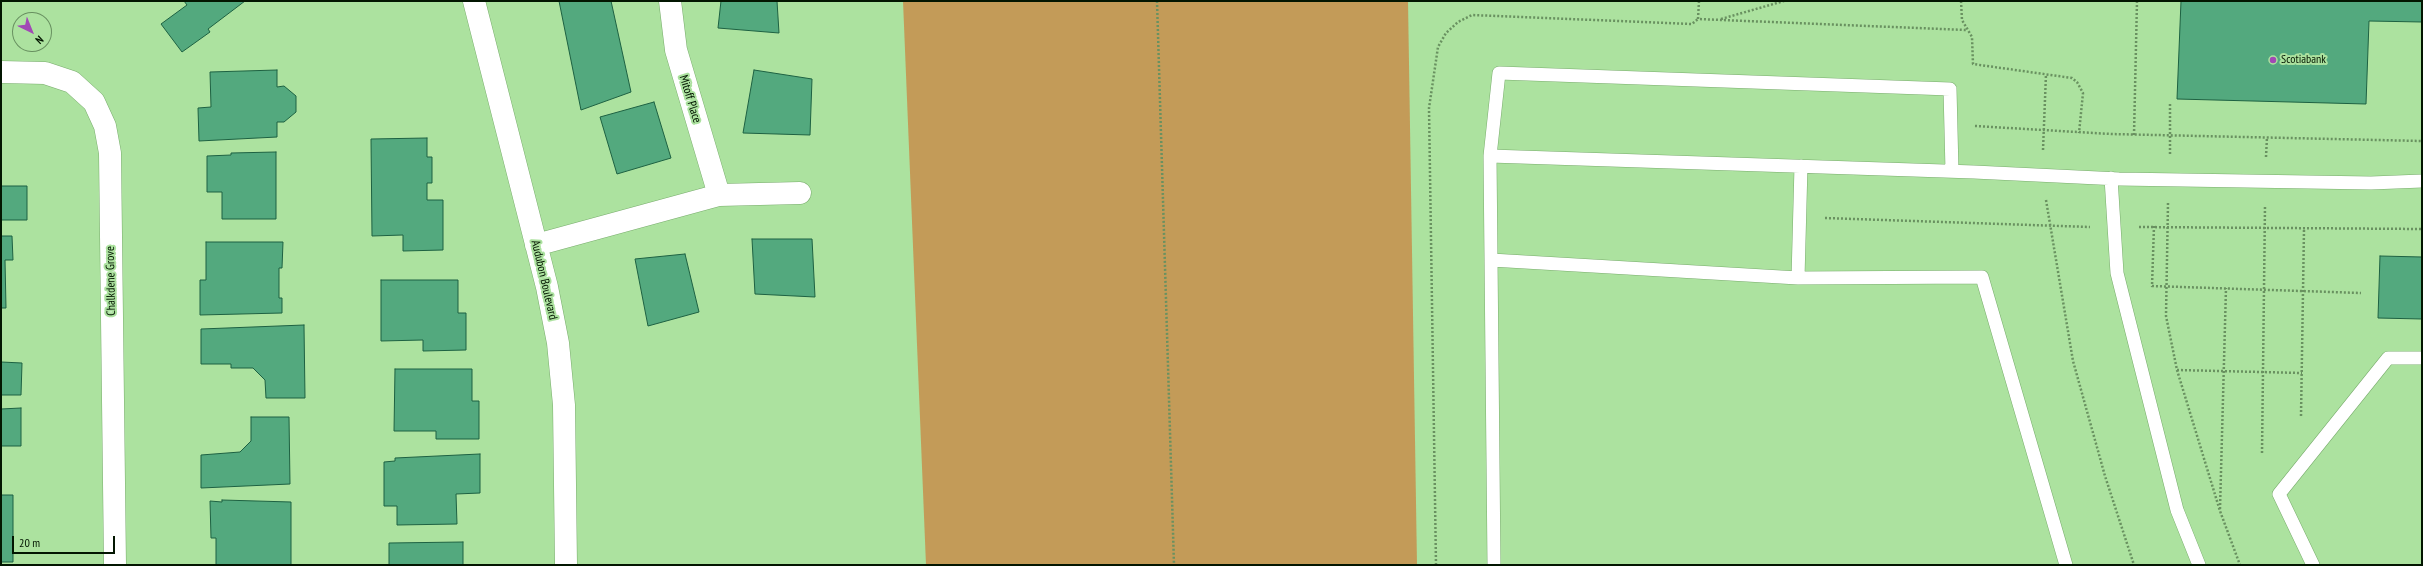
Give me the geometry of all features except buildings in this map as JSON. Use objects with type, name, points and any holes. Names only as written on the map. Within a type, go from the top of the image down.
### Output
[{"type":"street","name":"Audubon Boulevard","points":[[474,1],[536,244],[558,343],[564,405],[566,565]]},
{"type":"street","name":"Mitoff Place","points":[[670,1],[676,50],[719,195]]},
{"type":"street","name":"Chalkdene Grove","points":[[1,72],[45,73],[72,82],[94,102],[105,126],[110,153],[115,565]]},
{"type":"street","points":[[536,244],[719,195],[800,193]]},
{"type":"lane","points":[[1494,565],[1490,156],[1499,73],[1950,89],[1952,171]]},
{"type":"lane","points":[[1490,156],[1952,171],[2111,178],[2371,183],[2422,181]]},
{"type":"lane","points":[[1798,278],[1801,166]]},
{"type":"lane","points":[[2111,178],[2117,273],[2177,510],[2199,565]]},
{"type":"lane","points":[[1491,260],[1798,278],[1982,277],[2066,565]]},
{"type":"lane","points":[[2313,565],[2279,494],[2388,358],[2422,358]]},
{"type":"path","points":[[1157,1],[1174,565]]},
{"type":"path","points":[[1699,1],[1698,19],[1966,30]]},
{"type":"path","points":[[1718,20],[1784,1]]},
{"type":"path","points":[[1961,1],[1962,20],[1966,30],[1972,37],[1972,64],[2072,78],[2081,87],[2084,100],[2079,133]]},
{"type":"path","points":[[2134,135],[2137,1]]},
{"type":"path","points":[[2046,74],[2042,175],[2073,361],[2105,476],[2134,565]]},
{"type":"path","points":[[2170,103],[2171,135],[2168,179],[2166,316],[2177,370],[2220,511],[2240,565]]},
{"type":"path","points":[[1951,125],[2043,132],[2134,135],[2422,140]]},
{"type":"path","points":[[2262,453],[2266,138]]},
{"type":"path","points":[[2154,226],[2152,286],[2361,293]]},
{"type":"path","points":[[2301,416],[2304,229]]},
{"type":"path","points":[[2220,511],[2225,371],[2226,288]]},
{"type":"path","points":[[2177,370],[2302,373]]},
{"type":"shaded area","points":[[903,1],[1408,1],[1417,565],[926,565]]},
{"type":"place","name":"Scotiabank","points":[[2273,60]]}]
